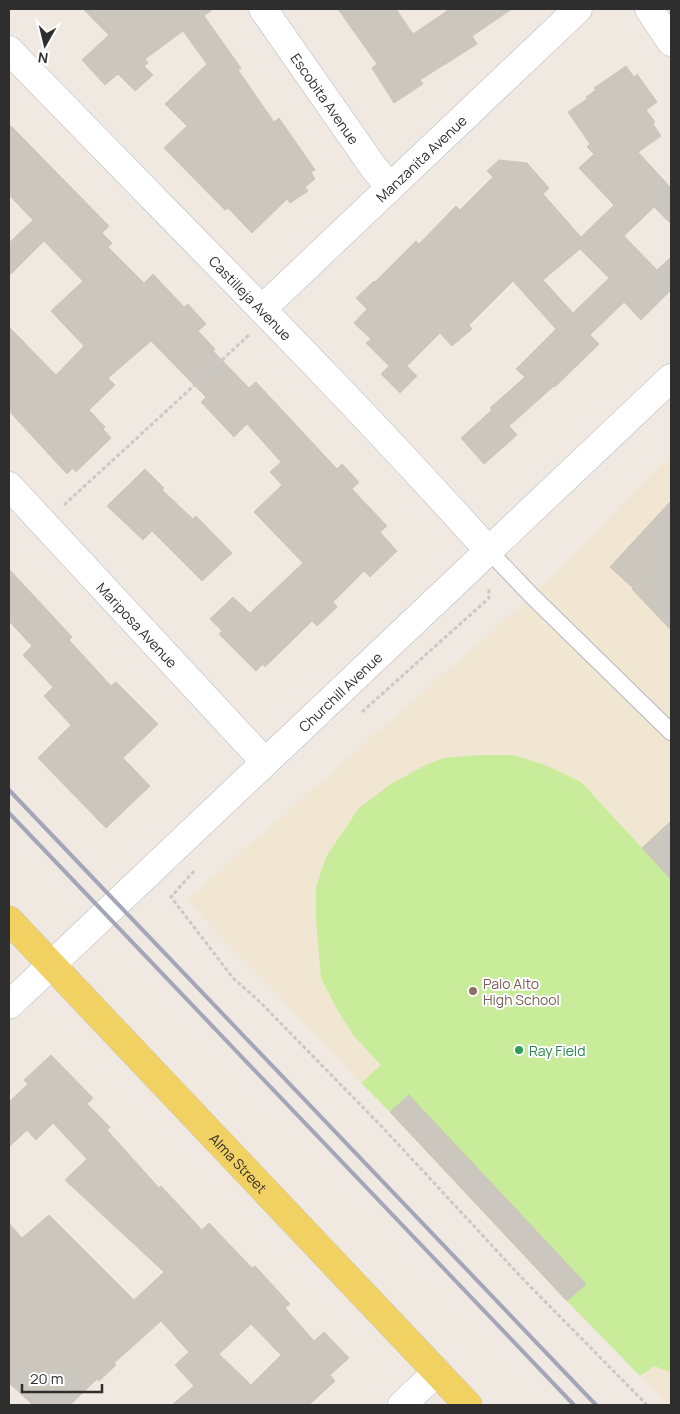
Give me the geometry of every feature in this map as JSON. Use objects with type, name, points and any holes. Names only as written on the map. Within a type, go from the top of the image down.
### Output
[{"type":"main road","name":"Alma Street","points":[[9,920],[468,1405]]},
{"type":"street","name":"Escobita Avenue","points":[[263,9],[374,168],[390,187]]},
{"type":"street","name":"Manzanita Avenue","points":[[262,309],[578,9]]},
{"type":"street","points":[[648,9],[671,42]]},
{"type":"street","name":"Castilleja Avenue","points":[[9,50],[160,207],[262,309],[488,550]]},
{"type":"street","name":"Churchill Avenue","points":[[9,1005],[671,378]]},
{"type":"street","name":"Mariposa Avenue","points":[[9,486],[265,762]]},
{"type":"street","points":[[402,1405],[437,1372]]},
{"type":"lane","points":[[488,550],[532,596],[671,732]]},
{"type":"path","points":[[44,523],[259,325],[262,309]]},
{"type":"path","points":[[356,717],[489,598],[488,550]]},
{"type":"path","points":[[195,869],[171,897],[233,978],[259,1001],[379,1125],[522,1278],[647,1405]]},
{"type":"shaded area","name":"Ray Field","points":[[671,455],[671,1405],[668,1405],[187,900],[532,596]]},
{"type":"green space","name":"Ray Field","points":[[513,755],[545,765],[581,782],[642,848],[671,821],[671,1372],[654,1366],[640,1376],[361,1083],[381,1065],[353,1035],[321,978],[316,920],[316,887],[326,857],[359,808],[391,784],[422,767],[443,758]]},
{"type":"building","points":[[83,9],[213,9],[204,16],[241,68],[238,70],[274,122],[279,118],[315,170],[311,172],[315,179],[305,187],[308,191],[290,203],[287,199],[252,233],[228,208],[225,210],[164,148],[187,126],[165,104],[207,64],[183,31],[145,59],[148,63],[144,66],[153,75],[135,91],[118,74],[105,85],[82,60],[109,35]]},
{"type":"building","points":[[338,9],[396,9],[413,34],[450,9],[512,9],[472,36],[477,44],[420,80],[423,84],[394,103],[372,68],[377,64]]},
{"type":"building","points":[[626,66],[634,77],[637,74],[657,102],[646,110],[655,122],[653,124],[661,136],[638,152],[671,188],[671,224],[654,207],[624,236],[657,270],[671,257],[671,290],[641,320],[624,302],[590,335],[599,344],[555,387],[509,426],[517,435],[484,464],[461,438],[492,410],[490,408],[525,377],[516,369],[556,329],[513,281],[469,325],[472,329],[452,346],[440,333],[407,366],[417,376],[400,393],[381,374],[389,366],[366,343],[371,339],[354,323],[367,309],[356,298],[416,241],[419,244],[456,206],[460,210],[493,177],[487,171],[499,160],[527,163],[549,188],[543,194],[581,237],[614,205],[579,168],[594,154],[587,147],[590,144],[568,112],[587,99],[586,97],[596,90],[594,88]],"holes":[[[580,249],[609,278],[573,313],[543,280]]]},
{"type":"building","points":[[9,124],[109,226],[102,233],[112,243],[108,247],[144,283],[153,274],[184,307],[188,304],[206,324],[198,331],[215,349],[213,351],[249,388],[256,382],[337,469],[342,464],[359,482],[352,489],[387,526],[380,532],[397,551],[370,577],[364,571],[333,602],[337,607],[317,626],[312,621],[265,667],[263,664],[256,671],[219,634],[222,631],[210,619],[233,597],[250,613],[303,563],[254,512],[282,485],[270,472],[281,462],[247,424],[234,437],[201,402],[206,397],[151,341],[108,378],[115,385],[89,410],[105,427],[103,429],[111,438],[76,472],[73,468],[67,474],[9,411],[9,327],[56,375],[84,346],[51,311],[83,281],[44,241],[9,276],[9,243],[33,220],[9,195]]},
{"type":"building","points":[[145,469],[164,488],[162,490],[193,519],[196,516],[232,553],[202,581],[152,531],[143,540],[107,506]]},
{"type":"building","points":[[671,501],[671,630],[633,588],[610,567]]},
{"type":"building","points":[[9,569],[72,637],[69,640],[111,686],[116,682],[158,724],[123,758],[150,786],[106,828],[38,758],[71,725],[44,696],[53,687],[23,655],[32,646],[9,621]]},
{"type":"building","points":[[671,821],[671,879],[642,848]]},
{"type":"building","points":[[51,1055],[93,1098],[87,1104],[110,1127],[107,1130],[159,1188],[161,1186],[202,1230],[209,1223],[252,1268],[255,1266],[290,1304],[285,1308],[314,1341],[324,1332],[349,1358],[330,1375],[335,1381],[309,1405],[172,1405],[194,1386],[175,1365],[189,1352],[161,1321],[114,1363],[116,1365],[99,1381],[97,1379],[70,1405],[33,1405],[9,1383],[9,1223],[22,1238],[49,1215],[134,1300],[164,1272],[65,1180],[87,1159],[53,1123],[36,1140],[27,1130],[9,1147],[9,1102],[28,1084],[24,1080]],"holes":[[[251,1324],[281,1355],[251,1385],[219,1354]]]},
{"type":"building","points":[[409,1095],[586,1284],[567,1301],[390,1112]]},
{"type":"railway","points":[[9,790],[596,1405]]},
{"type":"railway","points":[[9,813],[574,1405]]},
{"type":"place","name":"Palo Alto High School","points":[[473,991]]},
{"type":"place","name":"Ray Field","points":[[519,1050]]}]
